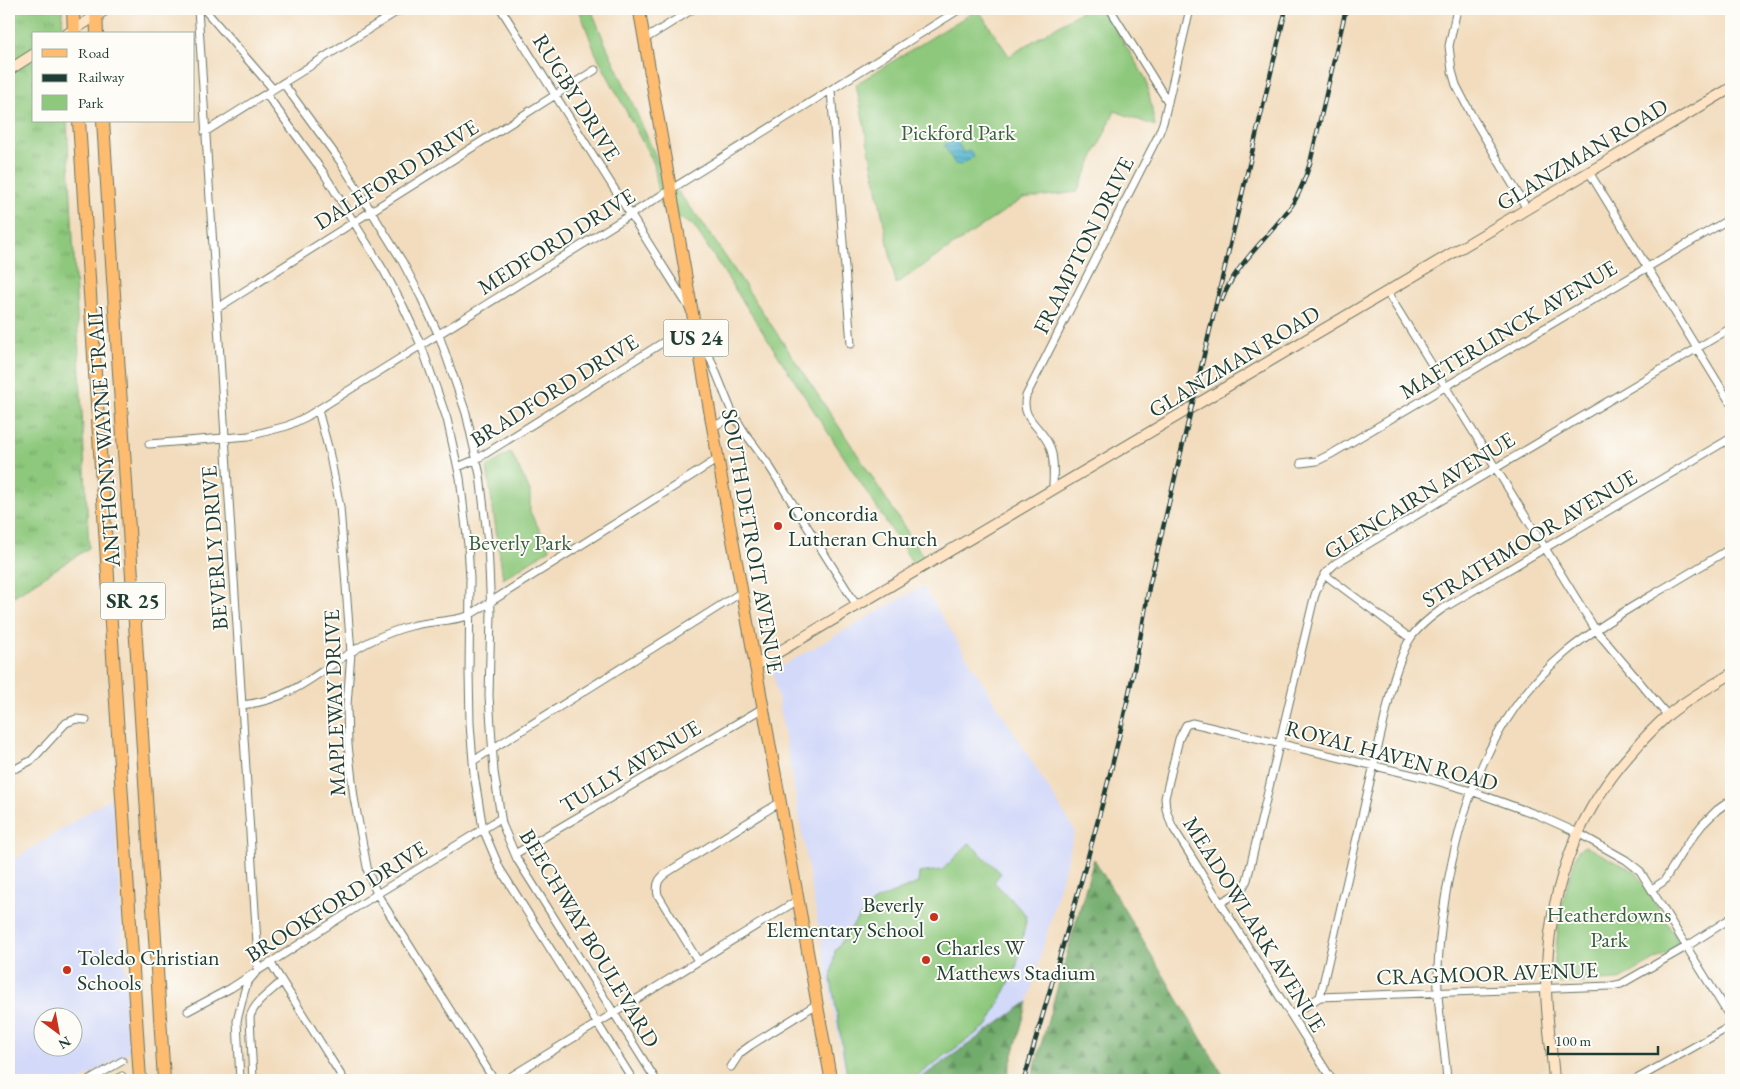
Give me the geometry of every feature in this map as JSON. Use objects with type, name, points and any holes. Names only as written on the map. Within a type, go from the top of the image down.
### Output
[{"type":"highway","points":[[73,9],[73,32]]},
{"type":"highway","points":[[95,11],[97,32]]},
{"type":"highway","name":"ANTHONY WAYNE TRAIL","points":[[79,122],[140,1080]]},
{"type":"highway","name":"ANTHONY WAYNE TRAIL","points":[[102,122],[164,1080]]},
{"type":"main road","name":"SOUTH DETROIT AVENUE","points":[[639,9],[779,803],[831,1080]]},
{"type":"street","points":[[74,32],[95,11],[108,9]]},
{"type":"street","name":"BEVERLY DRIVE","points":[[198,9],[258,959],[257,971]]},
{"type":"street","points":[[204,9],[273,89]]},
{"type":"street","points":[[205,132],[401,9]]},
{"type":"street","name":"RUGBY DRIVE","points":[[501,9],[692,312],[735,416],[773,472],[857,606]]},
{"type":"street","points":[[645,39],[693,9]]},
{"type":"street","name":"MEDFORD DRIVE","points":[[149,444],[250,436],[287,426],[318,410],[960,9]]},
{"type":"street","points":[[1110,9],[1168,102]]},
{"type":"street","name":"FRAMPTON DRIVE","points":[[1053,490],[1053,465],[1050,447],[1044,434],[1026,413],[1024,405],[1026,396],[1163,123],[1190,9]]},
{"type":"street","points":[[1457,9],[1449,46],[1456,85],[1472,116],[1527,209]]},
{"type":"street","points":[[9,70],[32,55]]},
{"type":"street","name":"DALEFORD DRIVE","points":[[216,309],[595,70]]},
{"type":"street","name":"BEECHWAY BOULEVARD","points":[[283,83],[336,155],[371,211],[413,280],[438,335],[466,413],[477,459],[488,543],[491,603],[489,672],[492,749],[501,818],[515,854],[656,1080]]},
{"type":"street","name":"GLANZMAN ROAD","points":[[755,666],[1731,88]]},
{"type":"street","points":[[831,90],[851,344]]},
{"type":"street","name":"BEECHWAY BOULEVARD","points":[[266,94],[314,159],[354,221],[395,290],[421,345],[447,419],[458,467],[468,545],[471,614],[469,671],[473,761],[483,829],[500,868],[633,1080]]},
{"type":"street","points":[[1588,172],[1731,404]]},
{"type":"street","name":"MAETERLINCK AVENUE","points":[[1301,463],[1318,461],[1731,218]]},
{"type":"street","points":[[1387,292],[1595,629],[1668,716]]},
{"type":"street","name":"BRADFORD DRIVE","points":[[458,467],[477,459],[678,333],[694,325]]},
{"type":"street","name":"GLENCAIRN AVENUE","points":[[1220,903],[1240,890],[1247,880],[1313,602],[1324,574],[1336,563],[1731,328]]},
{"type":"street","name":"MAPLEWAY DRIVE","points":[[318,410],[329,451],[340,507],[351,653],[347,705],[348,745],[353,789],[368,872],[377,894],[494,1080]]},
{"type":"street","points":[[712,427],[735,416]]},
{"type":"street","name":"STRATHMOOR AVENUE","points":[[1320,997],[1394,678],[1403,651],[1410,638],[1424,622],[1442,609],[1731,438]]},
{"type":"street","points":[[242,705],[267,701],[290,693],[374,639],[412,625],[454,620],[471,614],[718,459]]},
{"type":"street","points":[[1447,1080],[1438,993],[1440,944],[1449,876],[1457,839],[1478,771],[1487,753],[1511,713],[1551,665],[1595,629],[1731,548]]},
{"type":"street","points":[[1324,574],[1410,638]]},
{"type":"street","points":[[473,761],[742,592]]},
{"type":"street","points":[[1554,1080],[1546,988],[1549,943],[1555,899],[1562,874],[1578,833],[1590,809],[1625,760],[1668,716],[1731,674]]},
{"type":"street","name":"TULLY AVENUE","points":[[515,854],[763,708]]},
{"type":"street","points":[[9,769],[17,768],[32,760],[66,723],[76,719],[86,720]]},
{"type":"street","name":"ROYAL HAVEN ROAD","points":[[1186,725],[1192,723],[1472,791],[1578,833],[1640,871],[1731,1019]]},
{"type":"street","name":"MEADOWLARK AVENUE","points":[[1186,725],[1179,738],[1165,798],[1166,809],[1172,826],[1332,1080]]},
{"type":"street","points":[[1652,889],[1664,881],[1685,847],[1702,825],[1717,810],[1731,800]]},
{"type":"street","points":[[698,961],[658,895],[656,888],[658,881],[671,870],[779,803]]},
{"type":"street","name":"BROOKFORD DRIVE","points":[[188,1011],[231,988],[377,894],[501,818]]},
{"type":"street","points":[[505,1080],[798,900]]},
{"type":"street","name":"CRAGMOOR AVENUE","points":[[1291,1015],[1320,997],[1621,984],[1686,947],[1731,918]]},
{"type":"street","points":[[270,962],[344,1080]]},
{"type":"street","points":[[240,1080],[237,1021],[247,983],[257,971]]},
{"type":"street","points":[[253,1080],[250,1016],[252,1009],[282,981]]},
{"type":"street","points":[[731,1067],[740,1054],[751,1045],[817,1004]]},
{"type":"street","points":[[1635,1080],[1731,1026]]},
{"type":"street","points":[[90,1080],[122,1061]]},
{"type":"street","points":[[116,1080],[122,1076],[122,1080]]},
{"type":"shaded area","name":"Beverly Elementary School","points":[[923,586],[1075,831],[1028,1002],[918,1080],[846,1080],[773,671]]},
{"type":"shaded area","name":"Toledo Christian Schools","points":[[113,796],[131,1051],[81,1080],[9,1080],[9,863]]},
{"type":"green space","points":[[9,9],[62,9],[63,32],[32,32],[32,122],[67,122],[89,548],[9,599]]},
{"type":"green space","points":[[579,9],[591,9],[663,173],[702,222],[925,559],[914,565],[694,226],[661,208],[654,164],[595,52]]},
{"type":"green space","name":"Pickford Park","points":[[978,9],[1009,56],[1085,9],[1103,9],[1146,79],[1155,126],[1115,111],[1077,192],[1022,199],[896,284],[856,84]]},
{"type":"green space","name":"Beverly Park","points":[[511,452],[530,491],[530,512],[550,549],[503,579],[487,467]]},
{"type":"green space","name":"Charles W Matthews Stadium","points":[[969,843],[1001,873],[994,882],[1027,916],[1016,969],[988,1025],[911,1080],[848,1080],[831,979],[835,951],[858,918],[876,900],[918,883],[919,873],[942,870]]},
{"type":"green space","name":"Heatherdowns Park","points":[[1585,846],[1636,872],[1678,941],[1676,948],[1619,980],[1558,983],[1553,979],[1560,910],[1578,850]]},
{"type":"green space","points":[[1094,859],[1226,1080],[1031,1080]]},
{"type":"green space","points":[[1028,1002],[1006,1080],[918,1080]]},
{"type":"water","points":[[955,139],[964,153],[970,150],[974,157],[960,165],[955,164],[944,145]]},
{"type":"railway","points":[[1024,1080],[1077,897],[1110,773],[1125,711],[1149,587],[1286,9]]},
{"type":"railway","points":[[1222,300],[1228,286],[1245,261],[1285,214],[1301,188],[1310,163],[1346,9]]},
{"type":"place","name":"Concordia Lutheran Church","points":[[778,526]]},
{"type":"place","name":"Beverly Elementary School","points":[[934,917]]},
{"type":"place","name":"Charles W Matthews Stadium","points":[[926,960]]},
{"type":"place","name":"Toledo Christian Schools","points":[[67,970]]}]
